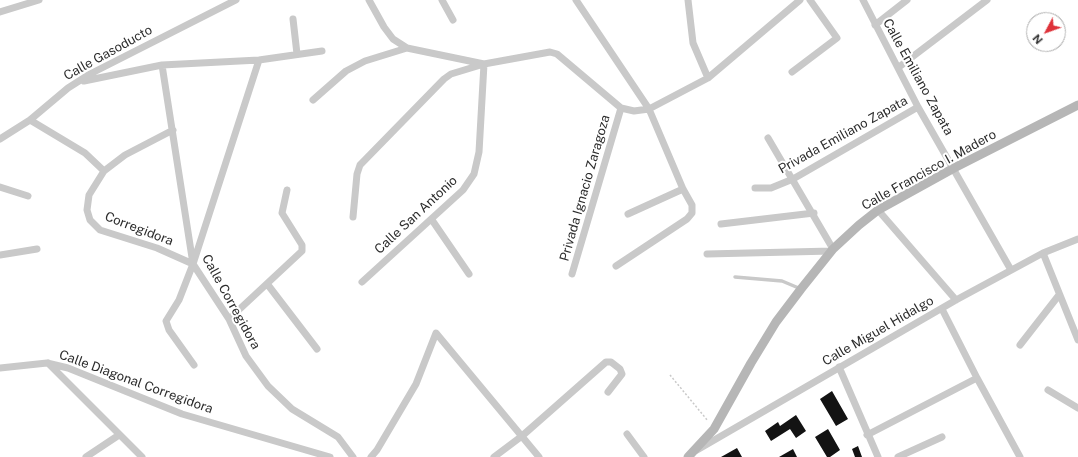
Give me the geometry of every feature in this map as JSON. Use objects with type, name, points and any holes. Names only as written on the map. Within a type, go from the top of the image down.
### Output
[{"type":"street","name":"Calle Gasoducto","points":[[0,140],[30,120],[68,88],[103,66],[236,0]]},
{"type":"street","points":[[369,0],[393,40],[406,48],[484,64]]},
{"type":"street","points":[[442,0],[453,20]]},
{"type":"street","points":[[576,0],[649,109],[682,188],[692,205],[692,213],[687,219],[616,266]]},
{"type":"street","points":[[688,0],[693,44],[708,78]]},
{"type":"street","points":[[792,72],[837,38],[810,0]]},
{"type":"street","name":"Calle Emiliano Zapata","points":[[863,0],[918,107],[1011,270]]},
{"type":"street","points":[[875,25],[907,0]]},
{"type":"street","points":[[898,67],[987,0]]},
{"type":"street","points":[[0,12],[36,1]]},
{"type":"street","points":[[353,217],[357,174],[360,165],[444,78],[451,74],[484,64],[544,52],[557,54],[621,108],[634,111],[649,109],[708,78],[796,2]]},
{"type":"street","points":[[0,6],[8,10]]},
{"type":"street","points":[[293,19],[297,54]]},
{"type":"street","points":[[312,100],[346,71],[365,61],[406,48]]},
{"type":"street","points":[[79,82],[162,66],[259,60],[322,51]]},
{"type":"street","points":[[194,365],[169,330],[166,321],[179,300],[193,264],[259,60]]},
{"type":"street","name":"Calle San Antonio","points":[[362,282],[432,220],[463,190],[474,174],[480,152],[484,64]]},
{"type":"street","name":"Calle Corregidora","points":[[162,66],[174,130],[193,264],[229,319],[246,356],[268,386],[292,409],[338,437],[354,457]]},
{"type":"street","name":"Calle Francisco I. Madero","points":[[691,454],[714,429],[750,363],[776,322],[832,250],[858,225],[878,210],[954,168],[1078,105]]},
{"type":"street","name":"Privada Emiliano Zapata","points":[[755,188],[771,188],[793,179],[918,107]]},
{"type":"street","name":"Privada Ignacio Zaragoza","points":[[572,274],[621,108]]},
{"type":"street","points":[[30,120],[85,153],[104,171]]},
{"type":"street","name":"Corregidora","points":[[174,130],[125,155],[104,171],[89,196],[87,210],[90,220],[100,230],[157,248],[193,264]]},
{"type":"street","points":[[707,254],[832,250],[814,213],[768,138]]},
{"type":"street","points":[[0,187],[28,196]]},
{"type":"street","points":[[628,214],[682,188]]},
{"type":"street","points":[[229,319],[268,285],[302,251],[302,245],[282,213],[287,190]]},
{"type":"street","points":[[878,210],[956,300]]},
{"type":"street","points":[[721,224],[814,213]]},
{"type":"street","points":[[432,220],[469,274]]},
{"type":"street","name":"Calle Miguel Hidalgo","points":[[691,454],[956,300],[1043,253],[1078,239]]},
{"type":"street","points":[[0,255],[37,249]]},
{"type":"street","points":[[1043,253],[1078,340]]},
{"type":"street","points":[[268,285],[317,349]]},
{"type":"street","points":[[1020,345],[1060,295]]},
{"type":"street","points":[[942,309],[977,378],[1020,457]]},
{"type":"street","points":[[371,457],[377,450],[416,384],[436,333],[539,457]]},
{"type":"street","points":[[494,457],[522,436],[602,365],[606,362],[611,362],[620,369],[622,374],[608,392]]},
{"type":"street","points":[[47,363],[118,435],[142,457]]},
{"type":"street","name":"Calle Diagonal Corregidora","points":[[0,368],[47,363],[68,368],[182,414],[330,457]]},
{"type":"street","points":[[839,367],[867,435],[878,457]]},
{"type":"street","points":[[867,435],[977,378]]},
{"type":"street","points":[[1048,390],[1078,408]]},
{"type":"street","points":[[627,434],[644,457]]},
{"type":"street","points":[[86,457],[118,435]]},
{"type":"street","points":[[898,457],[942,437]]},
{"type":"lane","points":[[735,278],[782,281],[801,288]]},
{"type":"path","points":[[670,375],[714,429]]},
{"type":"building","points":[[832,391],[848,419],[836,426],[820,399]]},
{"type":"building","points":[[796,415],[806,431],[796,438],[790,429],[771,441],[765,431],[778,422],[780,426]]},
{"type":"building","points":[[828,429],[840,450],[830,457],[827,457],[815,437]]},
{"type":"building","points":[[858,446],[862,457],[855,457],[852,449]]},
{"type":"building","points":[[737,448],[742,457],[721,457]]},
{"type":"building","points":[[793,449],[797,457],[779,457]]}]
